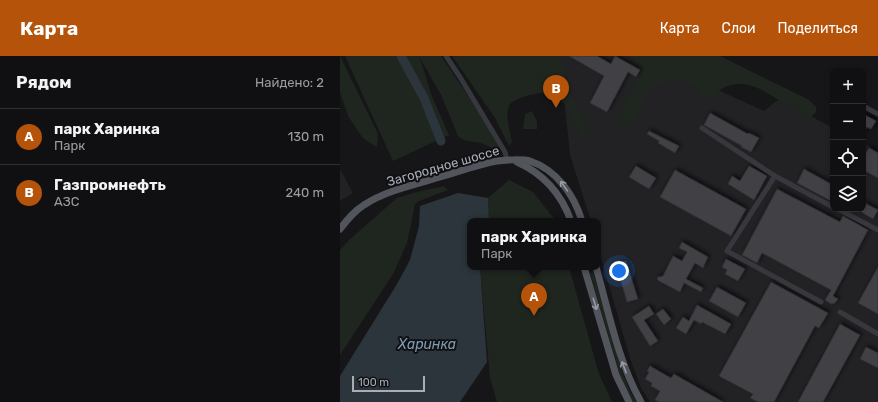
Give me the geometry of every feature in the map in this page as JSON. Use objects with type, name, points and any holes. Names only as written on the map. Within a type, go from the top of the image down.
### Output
[{"type":"main road","name":"Загородное шоссе","points":[[340,229],[363,205],[378,197],[482,165],[507,160],[528,161],[544,167],[555,174],[572,198],[581,218]]},
{"type":"main road","points":[[515,161],[530,168],[549,183],[565,207],[570,218]]},
{"type":"main road","points":[[585,270],[615,371],[629,402]]},
{"type":"main road","points":[[597,270],[623,364],[629,380],[641,402]]},
{"type":"street","points":[[446,56],[460,76],[505,152],[507,160]]},
{"type":"street","points":[[866,108],[878,114]]},
{"type":"street","points":[[702,128],[775,176],[830,204]]},
{"type":"street","points":[[549,183],[555,174]]},
{"type":"street","points":[[775,176],[727,251],[821,302]]},
{"type":"street","points":[[844,212],[878,230]]},
{"type":"street","points":[[840,312],[878,334]]},
{"type":"shaded area","points":[[340,56],[378,134],[377,147],[362,137],[348,116],[340,92]]},
{"type":"shaded area","points":[[345,56],[441,56],[501,144],[496,149],[465,140],[458,136],[441,95],[420,58],[431,94],[449,135],[393,161]]},
{"type":"shaded area","points":[[452,56],[561,56],[569,88],[575,103],[584,118],[587,132],[582,135],[576,127],[568,108],[562,101],[549,94],[536,93],[515,100],[509,106],[508,119],[512,142],[509,146],[495,118]]},
{"type":"shaded area","points":[[553,56],[643,56],[764,111],[779,99],[830,126],[830,212],[866,212],[866,145],[878,151],[878,402],[650,402],[641,388],[630,358],[601,257],[601,218],[590,218],[570,155],[564,98]]},
{"type":"shaded area","points":[[629,56],[720,56],[809,100],[816,107],[816,112],[811,117],[800,113],[760,89],[750,85],[739,84],[727,86],[706,100],[701,99],[697,90],[688,83],[677,79],[656,84],[644,100],[633,124],[629,127],[618,128],[615,125],[616,119],[642,69]]},
{"type":"shaded area","points":[[532,111],[537,122],[537,129],[523,129],[525,114]]},
{"type":"shaded area","points":[[340,169],[353,193],[340,201]]},
{"type":"shaded area","points":[[509,180],[533,192],[554,218],[489,218],[488,198]]},
{"type":"shaded area","points":[[444,186],[448,190],[415,204],[407,243],[393,274],[340,355],[340,250],[349,240],[397,198]]},
{"type":"shaded area","points":[[480,270],[570,270],[599,374],[612,402],[497,402],[490,378]]},
{"type":"shaded area","points":[[593,272],[622,372],[636,402],[633,402],[620,375],[590,273]]},
{"type":"water","name":"Харинка","points":[[458,193],[488,198],[489,218],[467,218],[467,270],[480,270],[487,362],[460,402],[340,402],[340,376],[397,284],[410,260],[419,226],[420,206]]},
{"type":"building","points":[[569,56],[597,56],[611,64],[615,56],[640,70],[636,77],[628,72],[607,112],[590,103],[604,76]]},
{"type":"building","points":[[710,113],[748,134],[749,133],[759,138],[751,152],[704,125]]},
{"type":"building","points":[[866,116],[876,121],[871,129],[867,127],[866,129]]},
{"type":"building","points":[[649,131],[679,146],[675,153],[658,143],[659,141],[647,134]]},
{"type":"building","points":[[869,148],[878,153],[878,178],[866,172],[866,153]]},
{"type":"building","points":[[636,166],[656,178],[649,189],[629,177]]},
{"type":"building","points":[[749,166],[767,176],[754,200],[728,184],[732,176],[740,181]]},
{"type":"building","points":[[804,169],[830,183],[830,200],[797,183]]},
{"type":"building","points":[[675,170],[746,209],[731,236],[660,197]]},
{"type":"building","points":[[777,189],[840,222],[843,216],[868,230],[833,296],[838,299],[835,303],[831,304],[825,300],[831,290],[762,253],[757,263],[742,255]]},
{"type":"building","points":[[866,204],[878,210],[873,219],[861,212],[866,212]]},
{"type":"building","points":[[682,242],[708,257],[703,268],[695,263],[686,279],[703,288],[701,292],[684,283],[680,292],[657,279],[658,277],[663,276],[673,256],[682,261],[687,252],[679,248]]},
{"type":"building","points":[[726,259],[745,269],[738,281],[725,274],[727,270],[722,267]]},
{"type":"building","points":[[626,261],[638,299],[627,302],[616,264]]},
{"type":"building","points":[[878,267],[878,314],[858,303]]},
{"type":"building","points":[[771,282],[828,313],[819,328],[815,326],[774,402],[758,402],[750,398],[753,394],[719,376]]},
{"type":"building","points":[[717,287],[746,303],[738,317],[709,301]]},
{"type":"building","points":[[697,305],[731,324],[725,334],[702,322],[701,324],[694,320],[686,334],[676,328],[683,317],[689,321]]},
{"type":"building","points":[[649,306],[654,314],[644,320],[658,341],[650,346],[632,317]]},
{"type":"building","points":[[663,309],[671,319],[664,325],[656,314]]},
{"type":"building","points":[[840,324],[860,335],[823,402],[798,402]]},
{"type":"building","points":[[866,347],[878,353],[878,368],[860,359]]},
{"type":"building","points":[[650,366],[671,378],[674,374],[723,402],[659,402],[655,400],[660,391],[651,386],[652,383],[645,379],[649,372],[647,371]]},
{"type":"waterway","name":"Харинка","points":[[401,56],[424,98],[441,141]]},
{"type":"place","name":"Газпромнефть","points":[[556,108]]},
{"type":"place","name":"парк Харинка","points":[[534,316]]}]
